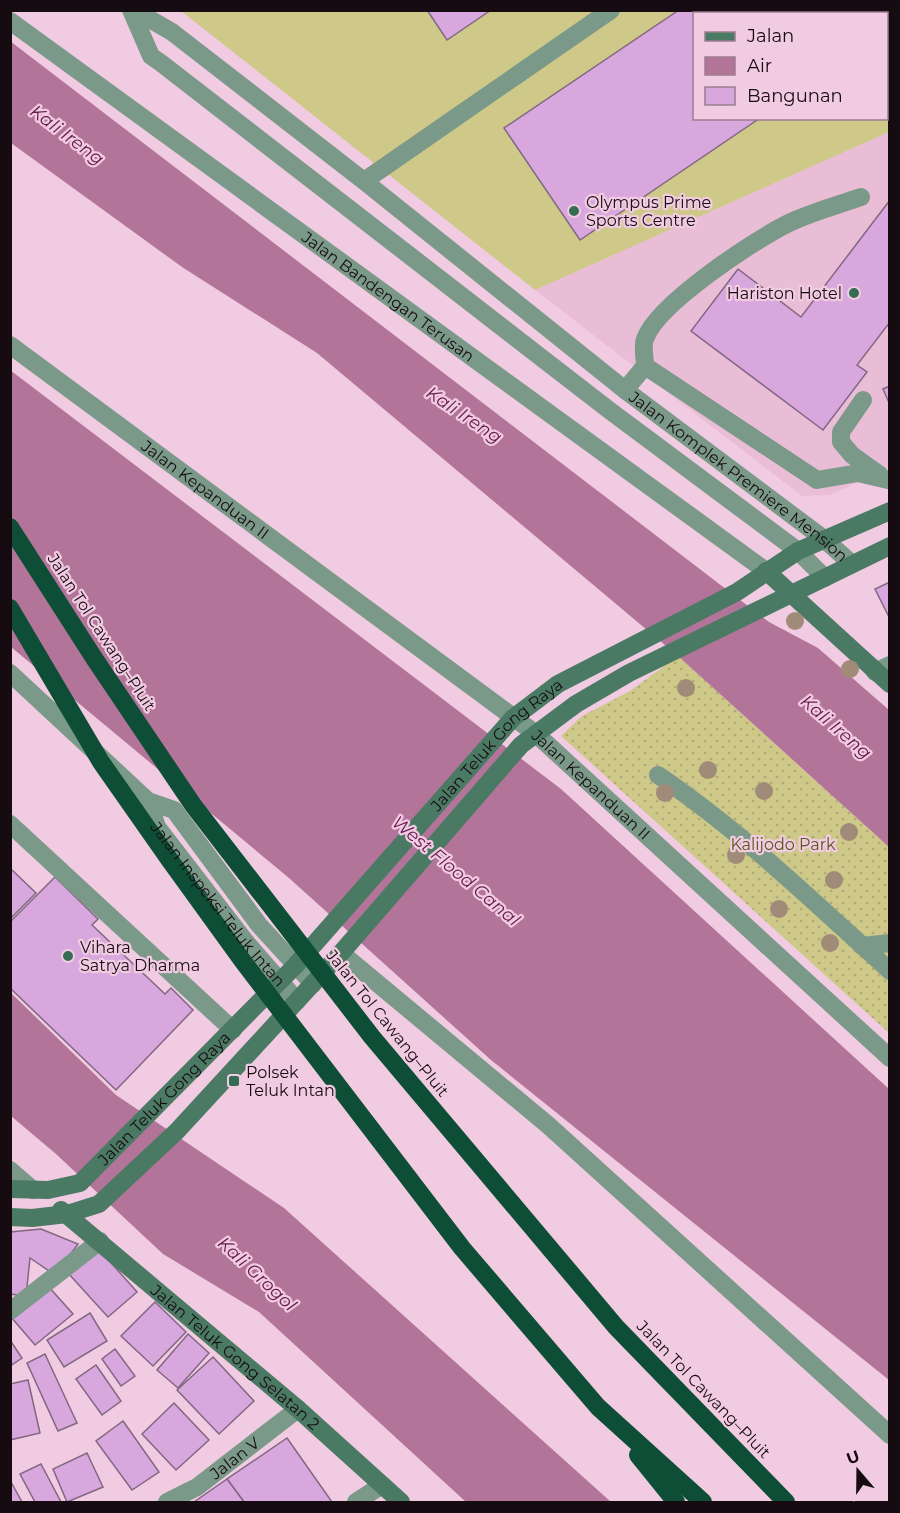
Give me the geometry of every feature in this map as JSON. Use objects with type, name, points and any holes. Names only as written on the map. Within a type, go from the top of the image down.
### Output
[{"type":"highway","name":"Jalan Tol Cawang–Pluit","points":[[10,527],[94,658],[193,805],[372,1037],[616,1326],[786,1503]]},
{"type":"highway","points":[[10,608],[102,762],[242,960],[462,1248],[598,1407],[676,1503]]},
{"type":"highway","points":[[598,1407],[703,1503]]},
{"type":"main road","name":"Jalan Teluk Gong Raya","points":[[22,1190],[65,1188],[80,1184],[295,966],[513,718],[558,684],[648,640],[736,592],[798,551],[890,511]]},
{"type":"main road","name":"Jalan Teluk Gong Raya","points":[[10,1216],[32,1218],[67,1214],[99,1204],[177,1131],[313,984],[529,740],[576,704],[667,653],[890,546]]},
{"type":"main road","points":[[766,571],[882,668],[890,684]]},
{"type":"main road","name":"Jalan Teluk Gong Selatan 2","points":[[22,1190],[47,1199],[100,1240],[298,1409],[401,1503]]},
{"type":"street","name":"Jalan Komplek Premiere Mension","points":[[132,10],[180,38],[364,181],[625,390],[824,539],[852,564]]},
{"type":"street","name":"Jalan Komplek Premiere Mension","points":[[132,10],[151,56],[609,410],[798,551],[825,578]]},
{"type":"street","points":[[344,204],[364,181],[611,10]]},
{"type":"street","name":"Jalan Bandengan Terusan","points":[[10,21],[766,571]]},
{"type":"street","points":[[161,63],[180,38]]},
{"type":"street","points":[[625,390],[645,366],[644,339],[684,291],[760,240],[792,222],[861,197]]},
{"type":"street","points":[[435,274],[451,251]]},
{"type":"street","name":"Jalan Kepanduan II","points":[[10,345],[513,718],[529,740],[890,1058]]},
{"type":"street","points":[[645,366],[817,480],[858,473],[889,482]]},
{"type":"street","name":"Jalan Komplek Premiere Mension","points":[[609,410],[625,390]]},
{"type":"street","points":[[863,400],[841,432],[841,442],[852,455],[889,482]]},
{"type":"street","name":"Jalan Inspeksi Teluk Intan","points":[[10,673],[148,801],[174,810],[259,925],[313,984]]},
{"type":"street","points":[[658,775],[698,803],[800,887],[890,971]]},
{"type":"street","name":"Jalan Inspeksi Teluk Intan","points":[[148,801],[157,827],[297,1001]]},
{"type":"street","points":[[10,824],[233,1030]]},
{"type":"street","points":[[862,946],[890,943]]},
{"type":"street","points":[[346,947],[548,1125],[890,1435]]},
{"type":"street","points":[[10,1170],[22,1190]]},
{"type":"street","points":[[10,1311],[100,1240]]},
{"type":"street","name":"Jalan V","points":[[167,1503],[197,1487],[298,1409]]},
{"type":"street","points":[[356,1503],[382,1485]]},
{"type":"shaded area","points":[[889,132],[889,468],[830,495],[802,496],[535,290]]},
{"type":"green space","name":"Olympus Prime Sports Centre","points":[[181,11],[869,11],[693,12],[693,120],[888,120],[888,52],[890,57],[889,132],[535,290]]},
{"type":"green space","name":"Kalijodo Park","points":[[678,656],[889,847],[889,1033],[561,736],[582,716],[630,691]]},
{"type":"water","name":"Kali Ireng","points":[[10,41],[769,622],[818,648],[889,710],[889,847],[678,656],[317,353],[182,267],[11,143]]},
{"type":"water","name":"West Flood Canal","points":[[10,370],[561,789],[889,1089],[889,1380],[491,1060],[289,878],[11,647]]},
{"type":"water","name":"Kali Grogol","points":[[10,992],[116,1095],[284,1208],[611,1502],[466,1502],[259,1312],[163,1254],[56,1154],[11,1116]]},
{"type":"building","points":[[427,10],[491,10],[447,40]]},
{"type":"building","points":[[679,10],[741,10],[742,12],[693,12],[693,120],[757,120],[580,240],[504,128]]},
{"type":"building","name":"Hariston Hotel","points":[[890,200],[890,322],[857,365],[867,372],[823,430],[691,331],[738,269],[801,317]]},
{"type":"building","points":[[890,386],[890,405],[883,389]]},
{"type":"building","points":[[890,582],[890,619],[875,589]]},
{"type":"building","points":[[10,868],[36,893],[10,919]]},
{"type":"building","name":"Vihara Satrya Dharma","points":[[55,877],[98,919],[92,925],[165,994],[171,988],[193,1010],[116,1090],[10,988],[10,922]]},
{"type":"building","points":[[41,1229],[78,1244],[55,1275],[30,1258],[26,1296],[10,1294],[10,1232]]},
{"type":"building","points":[[97,1247],[137,1292],[108,1317],[68,1273]]},
{"type":"building","points":[[48,1286],[73,1314],[35,1345],[11,1317]]},
{"type":"building","points":[[155,1302],[186,1332],[153,1366],[121,1336]]},
{"type":"building","points":[[90,1313],[107,1341],[64,1367],[47,1340]]},
{"type":"building","points":[[188,1334],[209,1353],[178,1388],[157,1370]]},
{"type":"building","points":[[10,1340],[22,1358],[10,1366]]},
{"type":"building","points":[[115,1349],[135,1376],[121,1386],[102,1359]]},
{"type":"building","points":[[45,1354],[77,1423],[58,1431],[27,1363]]},
{"type":"building","points":[[213,1357],[254,1401],[219,1434],[177,1390]]},
{"type":"building","points":[[96,1365],[121,1401],[102,1415],[76,1379]]},
{"type":"building","points":[[28,1380],[40,1433],[10,1440],[10,1384]]},
{"type":"building","points":[[174,1403],[209,1440],[176,1470],[142,1434]]},
{"type":"building","points":[[123,1421],[159,1472],[132,1490],[96,1441]]},
{"type":"building","points":[[287,1438],[332,1502],[244,1502],[227,1479]]},
{"type":"building","points":[[87,1453],[103,1487],[67,1502],[53,1469]]},
{"type":"building","points":[[41,1464],[61,1502],[35,1502],[20,1474]]},
{"type":"building","points":[[227,1479],[244,1502],[194,1502]]},
{"type":"building","points":[[10,1480],[22,1502],[10,1502]]},
{"type":"place","name":"Olympus Prime Sports Centre","points":[[574,211]]},
{"type":"place","name":"Hariston Hotel","points":[[854,293]]},
{"type":"place","name":"Vihara Satrya Dharma","points":[[68,956]]},
{"type":"place","name":"Polsek Teluk Intan","points":[[234,1081]]}]
